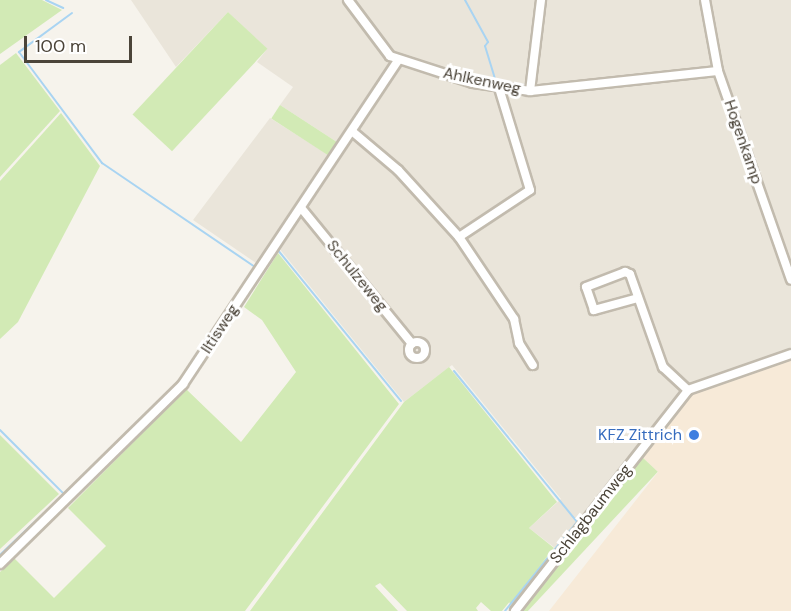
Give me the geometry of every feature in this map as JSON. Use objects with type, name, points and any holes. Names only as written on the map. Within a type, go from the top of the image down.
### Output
[{"type":"street","name":"Ahlkenweg","points":[[348,0],[384,50],[398,60],[499,88],[530,91],[718,71]]},
{"type":"street","points":[[530,91],[541,0]]},
{"type":"street","name":"Hogenkamp","points":[[705,0],[718,71],[791,280]]},
{"type":"street","name":"Iltisweg","points":[[0,564],[183,384],[302,209],[398,60]]},
{"type":"street","points":[[459,237],[530,189],[499,88]]},
{"type":"street","points":[[353,132],[398,170],[459,237],[514,319],[519,343],[533,365]]},
{"type":"street","name":"Schulzeweg","points":[[302,209],[412,344]]},
{"type":"street","points":[[638,298],[594,310],[586,287],[625,272],[630,274],[663,367],[688,390],[791,354]]},
{"type":"street","name":"Schlagbaumweg","points":[[515,611],[688,390]]},
{"type":"shaded area","points":[[131,0],[791,0],[791,349],[688,385],[555,548],[529,528],[561,499],[452,365],[404,402],[274,242],[259,265],[193,220],[270,118],[335,159],[343,146],[280,105],[293,87],[257,62],[267,49],[228,12],[176,67]]},
{"type":"shaded area","points":[[791,359],[791,611],[549,611],[658,472],[641,456],[690,393]]},
{"type":"green space","points":[[0,0],[42,0],[62,10],[0,54]]},
{"type":"green space","points":[[228,12],[267,49],[172,151],[133,114]]},
{"type":"green space","points":[[16,53],[60,111],[0,177],[0,65]]},
{"type":"green space","points":[[280,105],[344,146],[335,160],[271,118]]},
{"type":"green space","points":[[61,113],[100,166],[18,322],[0,339],[0,181]]},
{"type":"green space","points":[[278,253],[399,404],[245,611],[0,611],[0,572],[14,558],[54,598],[106,546],[68,508],[186,389],[241,442],[296,372],[262,320],[244,307]]},
{"type":"green space","points":[[449,367],[557,502],[529,528],[554,548],[502,611],[491,611],[481,602],[476,608],[478,611],[407,611],[380,583],[375,586],[398,611],[250,611],[404,402]]},
{"type":"green space","points":[[0,435],[59,494],[0,549]]},
{"type":"green space","points":[[641,456],[658,472],[528,611],[518,611],[507,600]]},
{"type":"waterway","points":[[46,0],[63,8]]},
{"type":"waterway","points":[[465,0],[488,42],[485,46],[495,79]]},
{"type":"waterway","points":[[72,13],[19,52],[102,163],[255,267]]},
{"type":"waterway","points":[[277,249],[401,401]]},
{"type":"waterway","points":[[454,371],[577,522],[505,611]]},
{"type":"waterway","points":[[0,430],[64,494],[0,555]]},
{"type":"place","name":"KFZ Zittrich","points":[[694,435]]}]
